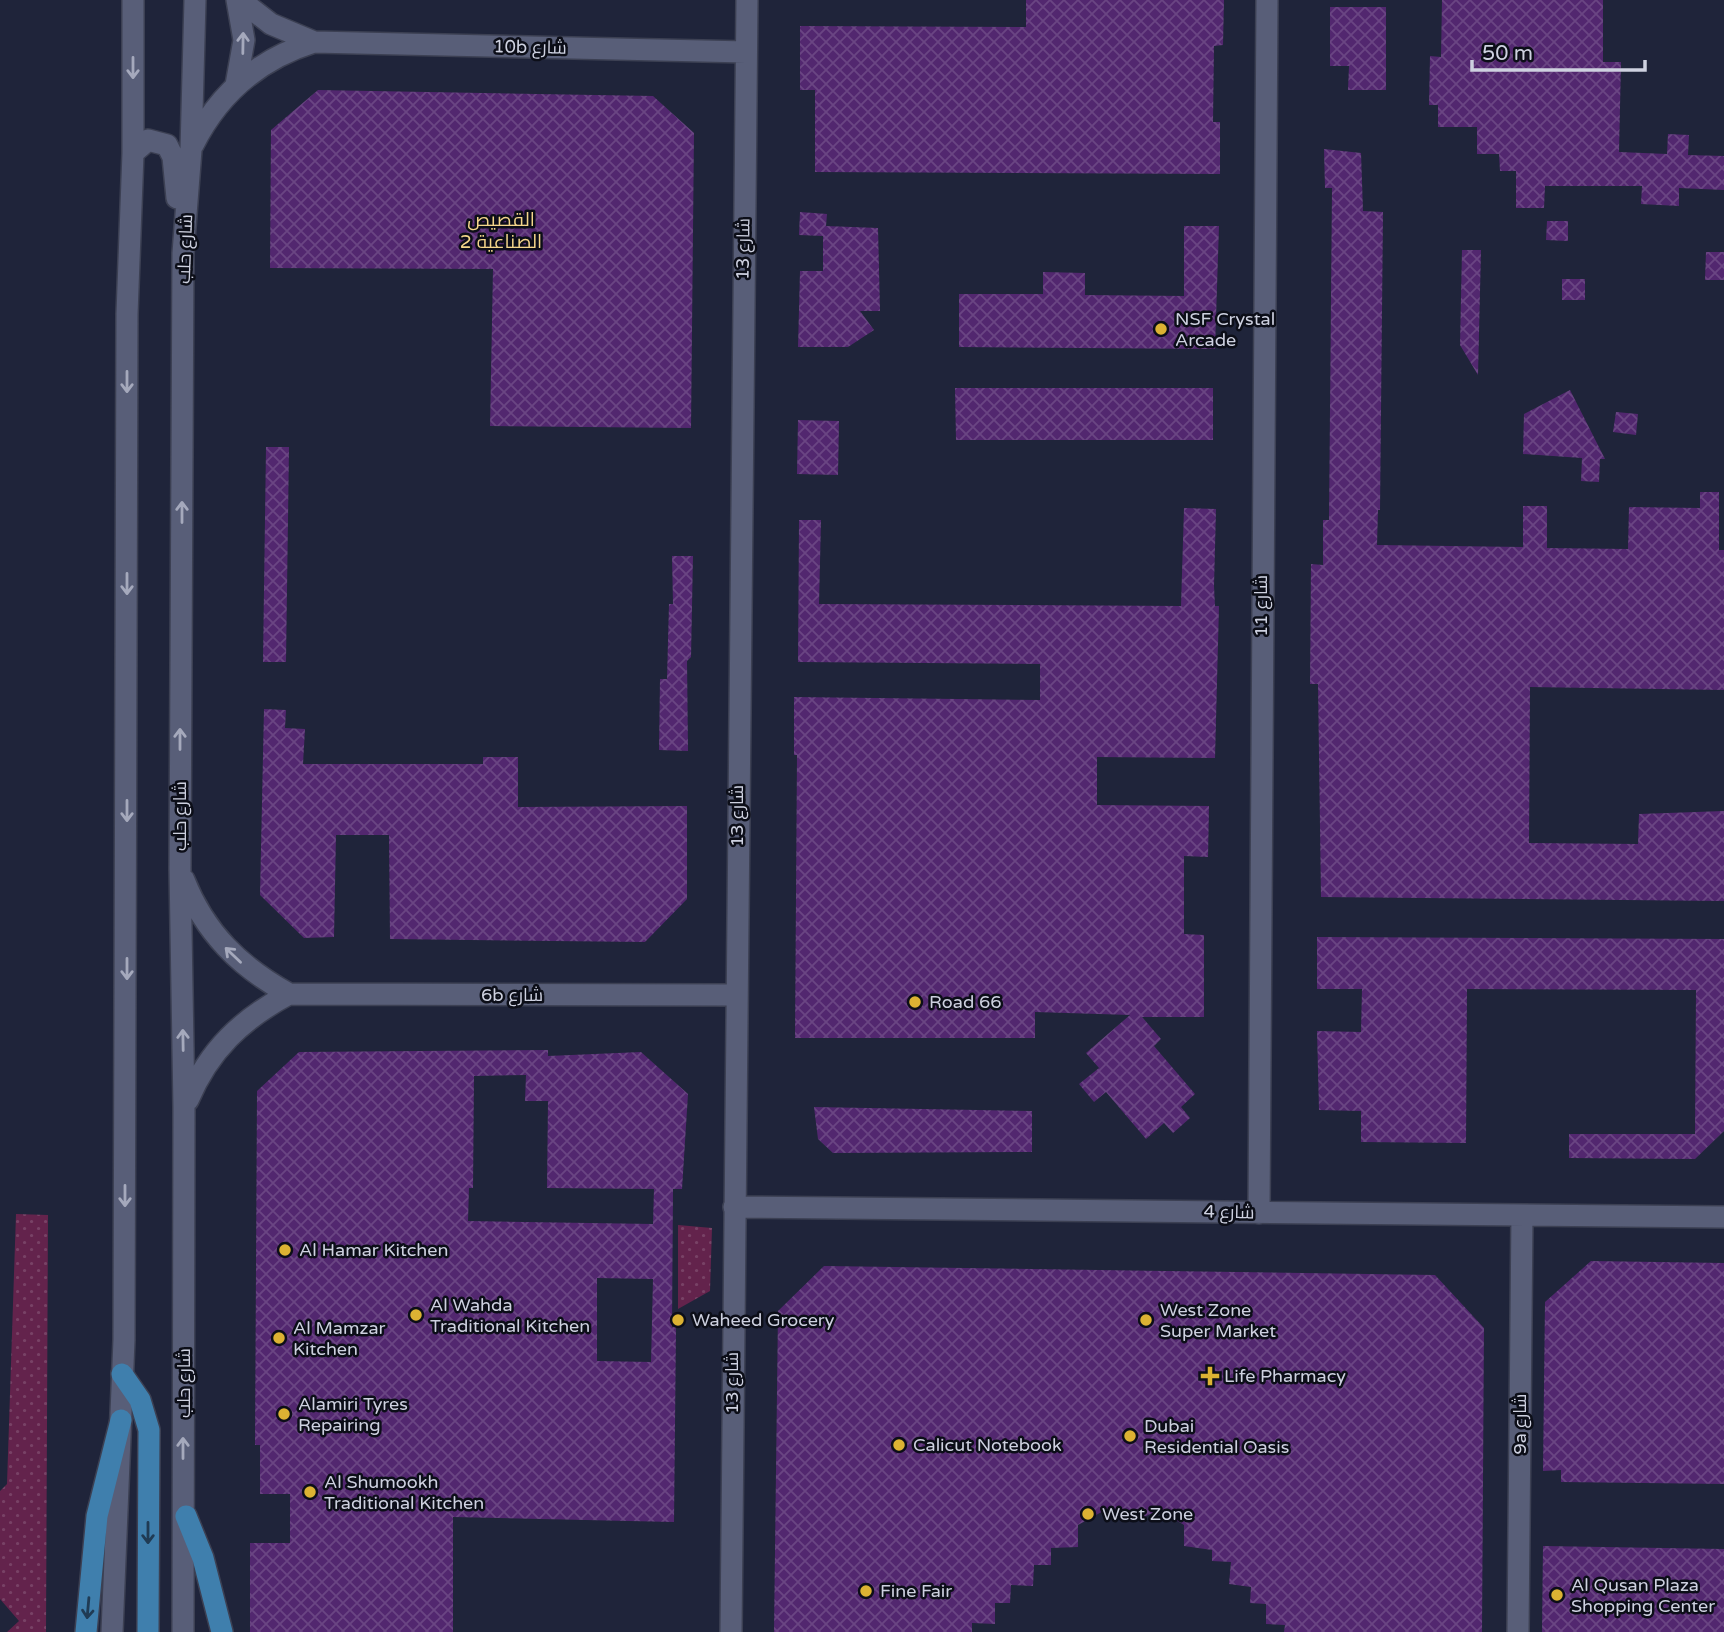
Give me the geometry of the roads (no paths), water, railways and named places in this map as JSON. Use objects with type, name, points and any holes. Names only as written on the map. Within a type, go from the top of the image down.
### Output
[{"type":"main road","points":[[122,1374],[144,1408],[149,1430],[148,1632]]},
{"type":"main road","points":[[86,1632],[97,1516],[121,1420]]},
{"type":"main road","points":[[186,1516],[203,1558],[222,1632]]},
{"type":"street","points":[[111,1632],[122,1374],[127,901],[127,328],[133,153],[133,0]]},
{"type":"street","name":"شارع حلب","points":[[183,1632],[186,1516],[180,869],[183,253],[191,150],[195,0]]},
{"type":"street","points":[[236,85],[244,40],[239,0]]},
{"type":"street","name":"10b شارع","points":[[239,0],[271,24],[314,42],[746,52]]},
{"type":"street","name":"شارع 13","points":[[731,1626],[747,0]]},
{"type":"street","name":"شارع 11","points":[[1259,1213],[1266,0]]},
{"type":"street","name":"10b شارع","points":[[191,150],[210,115],[236,85],[272,58],[314,42]]},
{"type":"street","points":[[133,153],[141,142],[154,139],[171,151],[183,253]]},
{"type":"street","name":"6b شارع","points":[[180,869],[192,901],[217,939],[259,978],[289,995]]},
{"type":"street","name":"6b شارع","points":[[184,1108],[197,1079],[235,1029],[261,1009],[289,995],[736,995]]},
{"type":"street","name":"شارع 4","points":[[734,1207],[1724,1217]]},
{"type":"street","name":"9a شارع","points":[[1518,1632],[1522,1215]]},
{"type":"place","name":"NSF Crystal Arcade","points":[[1161,329]]},
{"type":"place","name":"Road 66","points":[[915,1002]]},
{"type":"place","name":"Al Hamar Kitchen","points":[[285,1250]]},
{"type":"place","name":"Al Wahda Traditional Kitchen","points":[[416,1315]]},
{"type":"place","name":"Waheed Grocery","points":[[678,1320]]},
{"type":"place","name":"West Zone Super Market","points":[[1146,1320]]},
{"type":"place","name":"Al Mamzar Kitchen","points":[[279,1338]]},
{"type":"place","name":"Life Pharmacy","points":[[1210,1376]]},
{"type":"place","name":"Alamiri Tyres Repairing","points":[[284,1414]]},
{"type":"place","name":"Dubai Residential Oasis","points":[[1130,1436]]},
{"type":"place","name":"Calicut Notebook","points":[[899,1445]]},
{"type":"place","name":"Al Shumookh Traditional Kitchen","points":[[310,1492]]},
{"type":"place","name":"West Zone","points":[[1088,1514]]},
{"type":"place","name":"Fine Fair","points":[[866,1591]]},
{"type":"place","name":"Al Qusan Plaza Shopping Center","points":[[1557,1595]]},
{"type":"district","name":"القصيص الصناعية 2","points":[[501,230]]}]
